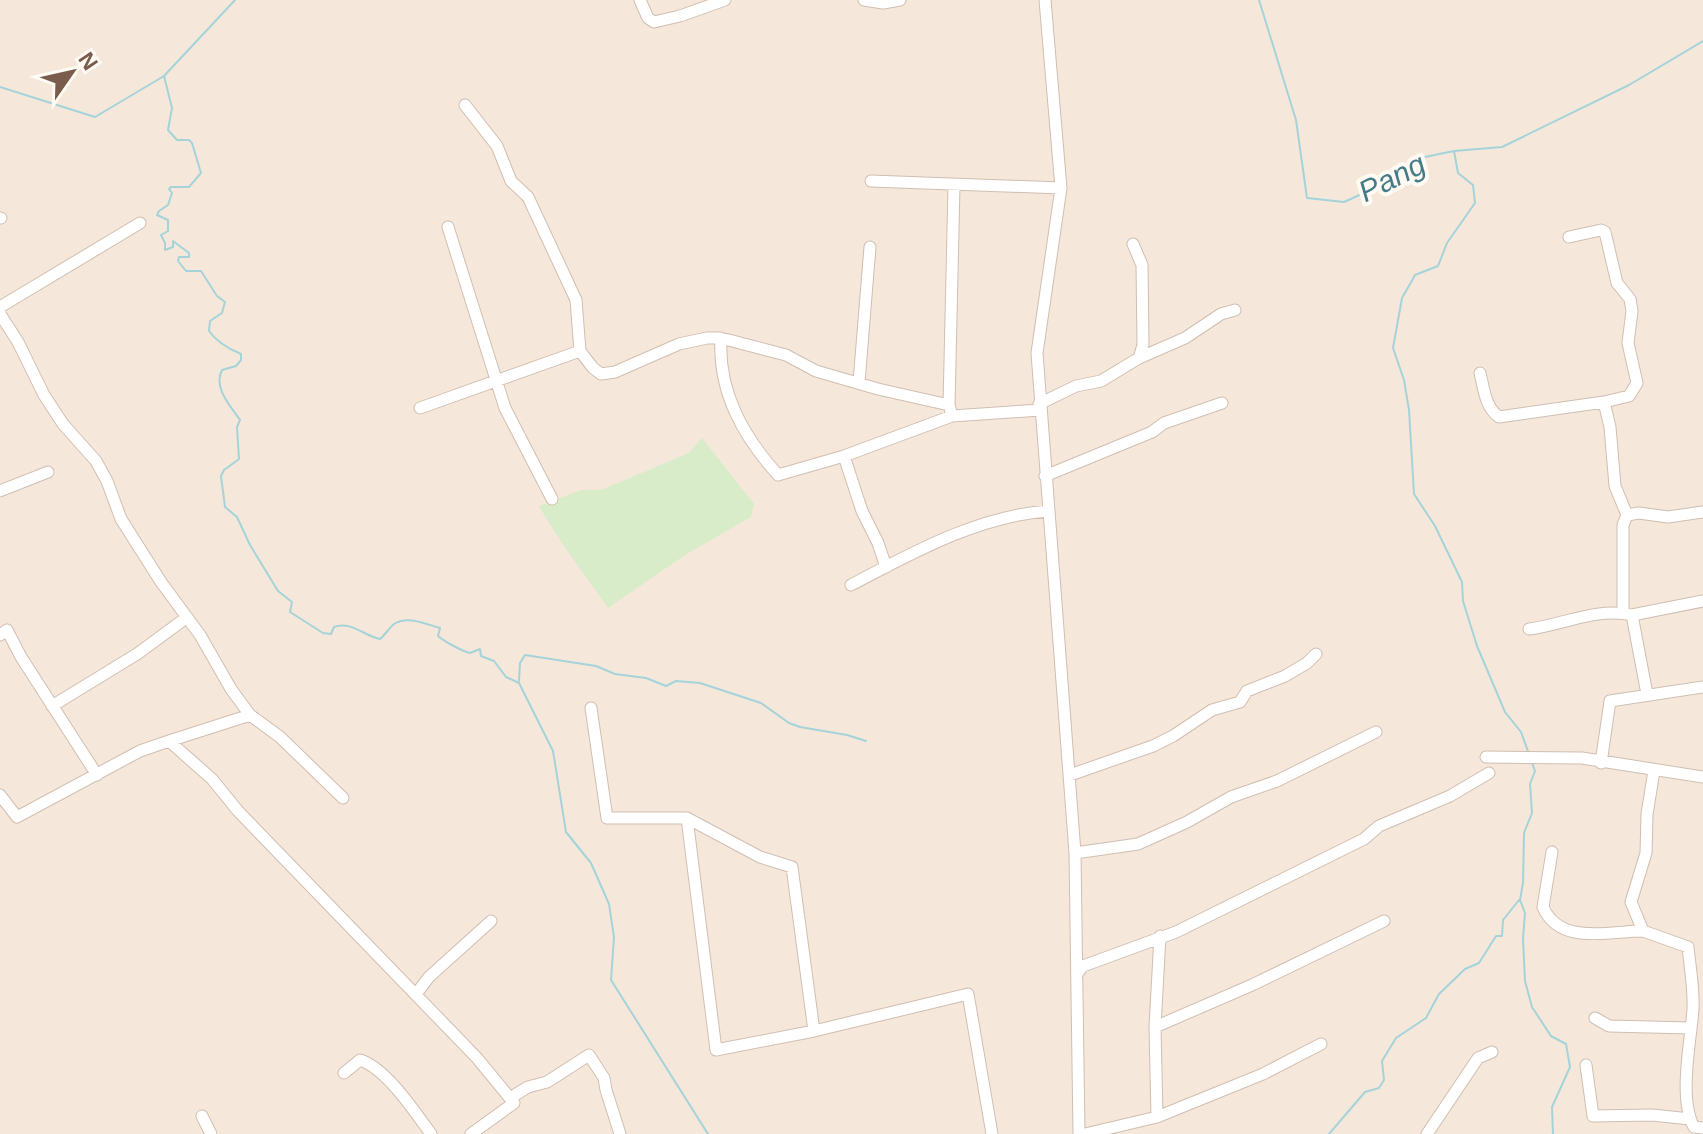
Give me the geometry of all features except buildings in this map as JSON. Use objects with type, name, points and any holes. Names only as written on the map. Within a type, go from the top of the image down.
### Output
[{"type":"street","points":[[640,0],[648,18],[654,22],[725,0]]},
{"type":"street","points":[[864,0],[883,3],[900,0]]},
{"type":"street","points":[[1045,0],[1061,188],[1037,353],[1075,853],[1082,1134],[1157,1117],[1263,1074],[1321,1044]]},
{"type":"street","points":[[465,105],[497,146],[511,181],[528,197],[576,300],[580,351],[601,374],[615,372],[679,344],[721,338],[786,355],[816,371],[950,410],[1040,407],[1076,386],[1101,381],[1139,358],[1185,338],[1221,314],[1235,310]]},
{"type":"street","points":[[871,181],[1061,188]]},
{"type":"street","points":[[950,410],[954,186]]},
{"type":"street","points":[[0,307],[140,223]]},
{"type":"street","points":[[448,227],[505,408],[552,499]]},
{"type":"street","points":[[1480,373],[1491,411],[1499,417],[1629,396],[1637,383],[1628,343],[1632,311],[1630,299],[1617,283],[1605,232],[1601,230],[1569,237]]},
{"type":"street","points":[[1133,244],[1142,265],[1143,345],[1139,358]]},
{"type":"street","points":[[859,382],[870,247]]},
{"type":"street","points":[[0,314],[63,424],[96,461],[121,519],[200,635],[231,689],[250,715],[280,737],[343,798]]},
{"type":"street","points":[[721,338],[720,363],[733,407],[743,430],[778,475],[844,456],[950,410]]},
{"type":"street","points":[[420,408],[580,351]]},
{"type":"street","points":[[1604,402],[1610,427],[1615,486],[1627,515],[1623,525],[1628,614],[1647,694]]},
{"type":"street","points":[[1045,476],[1152,432],[1164,423],[1222,403]]},
{"type":"street","points":[[844,456],[862,511],[886,567]]},
{"type":"street","points":[[0,491],[48,472]]},
{"type":"street","points":[[851,585],[916,551],[1015,513],[1048,511]]},
{"type":"street","points":[[1627,515],[1639,513],[1668,517],[1703,512]]},
{"type":"street","points":[[1529,629],[1576,617],[1628,614],[1703,601]]},
{"type":"street","points":[[52,706],[137,654],[186,618]]},
{"type":"street","points":[[0,635],[7,630],[97,775]]},
{"type":"street","points":[[1070,775],[1153,746],[1212,710],[1240,702],[1247,691],[1285,676],[1316,654]]},
{"type":"street","points":[[1601,763],[1610,701],[1703,687]]},
{"type":"street","points":[[591,708],[607,818],[687,818],[760,857],[792,867],[814,1031]]},
{"type":"street","points":[[0,795],[17,817],[140,751],[250,715]]},
{"type":"street","points":[[1075,853],[1138,844],[1187,822],[1231,797],[1277,781],[1376,732]]},
{"type":"street","points":[[169,741],[212,779],[238,811],[477,1058],[514,1103],[471,1134]]},
{"type":"street","points":[[1486,757],[1582,758],[1703,777]]},
{"type":"street","points":[[1643,931],[1631,902],[1646,853],[1647,814],[1654,771]]},
{"type":"street","points":[[1077,974],[1083,966],[1176,932],[1364,839],[1379,826],[1450,796],[1489,773]]},
{"type":"street","points":[[687,818],[716,1050],[814,1031],[968,994],[992,1134]]},
{"type":"street","points":[[1552,852],[1543,907],[1553,923],[1580,934],[1643,931],[1688,947],[1693,1007],[1687,1091],[1690,1119],[1694,1127],[1703,1128]]},
{"type":"street","points":[[416,994],[429,977],[491,921]]},
{"type":"street","points":[[1155,1027],[1265,979],[1384,921]]},
{"type":"street","points":[[1157,1117],[1155,1027],[1160,936]]},
{"type":"street","points":[[1595,1018],[1609,1026],[1690,1028]]},
{"type":"street","points":[[1428,1133],[1478,1058],[1492,1052]]},
{"type":"street","points":[[510,1098],[528,1087],[547,1082],[589,1055],[604,1078],[620,1134]]},
{"type":"street","points":[[344,1073],[360,1060],[365,1062],[389,1083],[431,1134]]},
{"type":"street","points":[[1586,1065],[1593,1116],[1652,1115],[1690,1119]]},
{"type":"street","points":[[202,1116],[211,1134]]},
{"type":"shaded area","points":[[0,0],[1703,0],[1703,1134],[0,1134]]},
{"type":"green space","points":[[702,438],[754,504],[751,517],[685,555],[608,608],[539,506],[581,490],[601,490],[690,452]]},
{"type":"waterway","name":"Pang","points":[[0,87],[95,117],[164,76],[235,0]]},
{"type":"waterway","name":"Pang","points":[[1259,0],[1296,120],[1307,198],[1344,202],[1384,184],[1420,158],[1454,151],[1502,147],[1629,85],[1703,41]]},
{"type":"waterway","points":[[164,76],[172,108],[168,130],[177,140],[192,143],[201,173],[189,187],[169,189],[172,193],[168,205],[157,215],[168,220],[168,231],[161,235],[165,250],[173,247],[173,241],[189,253],[189,257],[179,257],[178,261],[186,271],[201,271],[217,296],[225,302],[222,313],[210,321],[209,331],[241,354],[236,366],[222,370],[220,377],[221,390],[240,420],[237,427],[239,459],[221,476],[225,507],[237,517],[278,591],[292,602],[290,612],[323,633],[331,634],[334,627],[346,626],[380,639],[399,621],[423,623],[440,628],[438,636],[458,648],[470,653],[480,649],[481,656],[494,661],[506,677],[519,683],[553,751],[566,832],[591,863],[609,904],[614,937],[611,980],[708,1134]]},
{"type":"waterway","points":[[1454,151],[1458,173],[1473,185],[1475,203],[1447,243],[1438,266],[1415,275],[1402,298],[1393,348],[1404,380],[1409,410],[1414,494],[1435,526],[1462,582],[1463,601],[1477,646],[1505,712],[1521,732],[1529,754]]},
{"type":"waterway","points":[[519,681],[520,663],[525,655],[596,666],[615,674],[646,678],[666,686],[676,681],[700,683],[761,703],[800,727],[866,741]]},
{"type":"waterway","points":[[1531,760],[1535,771],[1530,784],[1532,813],[1524,833],[1520,900],[1525,913],[1525,981],[1532,1007],[1551,1036],[1566,1044],[1570,1067],[1552,1107],[1553,1134]]},
{"type":"waterway","points":[[1329,1134],[1365,1092],[1379,1088],[1384,1080],[1382,1061],[1396,1038],[1426,1018],[1439,994],[1465,969],[1479,963],[1496,936],[1502,936],[1503,920],[1519,900]]}]
